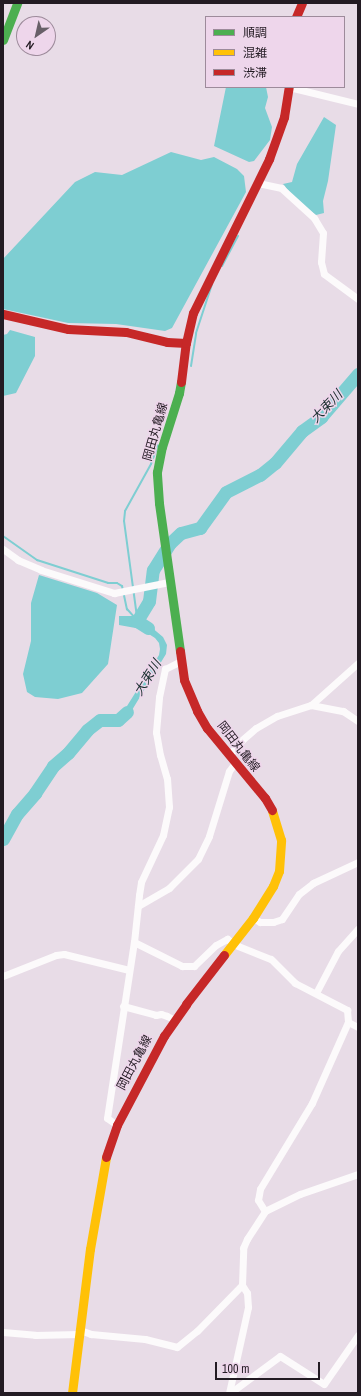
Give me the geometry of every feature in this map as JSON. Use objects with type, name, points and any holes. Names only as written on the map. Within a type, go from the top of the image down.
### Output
[{"type":"main road","points":[[3,40],[17,3]]},
{"type":"main road","points":[[296,16],[302,3]]},
{"type":"main road","name":"岡田丸亀線","points":[[72,1393],[104,1164],[117,1125],[164,1036],[253,918],[273,886],[279,871],[281,840],[275,816],[265,798],[208,728],[184,680],[164,545],[157,472],[162,447],[179,393],[186,343],[195,305],[258,182],[279,135],[284,118],[289,88]]},
{"type":"main road","points":[[3,314],[68,329],[126,332],[167,342],[186,343]]},
{"type":"street","points":[[293,88],[358,104]]},
{"type":"street","points":[[258,182],[281,188],[314,218],[323,233],[322,262],[324,274],[358,299]]},
{"type":"street","points":[[3,549],[18,560],[41,570],[114,593],[170,582]]},
{"type":"street","points":[[117,1125],[107,1118],[134,942],[141,882],[163,835],[169,807],[167,779],[160,755],[156,732],[162,677],[164,669],[181,661]]},
{"type":"street","points":[[229,755],[242,740],[256,728],[277,716],[311,705],[358,663]]},
{"type":"street","points":[[311,705],[343,711],[358,721]]},
{"type":"street","points":[[138,906],[169,888],[198,859],[209,836],[229,771],[235,763]]},
{"type":"street","points":[[253,918],[260,922],[273,922],[282,919],[299,894],[313,883],[358,862]]},
{"type":"street","points":[[316,993],[338,951],[358,929]]},
{"type":"street","points":[[134,942],[182,966],[194,966],[216,945],[227,939],[271,959],[295,983],[347,1010],[348,1022],[312,1103],[260,1189],[258,1200],[264,1211]]},
{"type":"street","points":[[3,976],[56,955],[64,954],[129,970]]},
{"type":"street","points":[[123,1006],[156,1015],[161,1014],[175,1020]]},
{"type":"street","points":[[348,1022],[358,1027]]},
{"type":"street","points":[[230,1393],[248,1307],[247,1293],[242,1285],[243,1248],[264,1211],[300,1194],[358,1174]]},
{"type":"street","points":[[3,1332],[35,1334],[80,1332],[145,1339],[177,1347],[197,1331],[242,1285]]},
{"type":"street","points":[[230,1393],[280,1356],[324,1384],[358,1336]]},
{"type":"water","points":[[226,88],[266,88],[268,97],[265,108],[272,127],[270,140],[254,161],[249,162],[214,146]]},
{"type":"water","points":[[324,117],[336,125],[328,181],[323,201],[324,213],[316,215],[298,202],[283,184],[292,182],[297,164]]},
{"type":"water","points":[[171,152],[201,160],[214,157],[237,169],[244,176],[246,192],[172,328],[165,331],[116,324],[68,323],[3,309],[3,259],[75,182],[95,172],[122,175]]},
{"type":"water","points":[[10,330],[35,337],[35,356],[16,393],[3,396],[3,335],[7,334]]},
{"type":"water","points":[[39,575],[97,593],[117,605],[108,664],[82,693],[58,699],[35,697],[27,692],[23,674],[31,641],[31,603]]},
{"type":"water","points":[[119,616],[138,616],[163,637],[167,645],[166,654],[126,720],[121,724],[113,725],[113,718],[119,718],[122,714],[159,655],[160,649],[159,643],[155,638],[141,629],[119,625]]},
{"type":"waterway","points":[[222,266],[238,236]]},
{"type":"waterway","points":[[191,366],[196,333],[212,284]]},
{"type":"waterway","name":"大束川","points":[[148,628],[137,621],[149,601],[153,570],[169,544],[181,533],[200,528],[226,492],[260,475],[275,463],[302,431],[321,417],[358,374]]},
{"type":"waterway","points":[[137,617],[124,521],[125,511],[151,464],[158,445]]},
{"type":"waterway","points":[[3,536],[37,560],[108,583],[117,583],[122,586],[127,609],[135,618]]},
{"type":"waterway","name":"大束川","points":[[3,839],[17,814],[35,793],[53,766],[68,753],[87,730],[100,720],[118,720],[127,712]]},
{"type":"traffic: fast","points":[[3,40],[17,3]]},
{"type":"traffic: fast","points":[[180,651],[159,503],[157,472],[162,447],[181,382]]},
{"type":"traffic: slow","points":[[224,955],[253,918],[273,886],[279,871],[281,840],[272,810]]},
{"type":"traffic: slow","points":[[72,1393],[90,1249],[106,1157]]},
{"type":"traffic: jam","points":[[296,16],[302,3]]},
{"type":"traffic: jam","points":[[181,382],[186,343],[193,313],[269,159],[284,117],[289,88]]},
{"type":"traffic: jam","points":[[3,314],[68,329],[126,332],[167,342],[186,343]]},
{"type":"traffic: jam","points":[[180,651],[184,680],[197,711],[207,728],[265,798],[272,810]]},
{"type":"traffic: jam","points":[[106,1157],[117,1125],[164,1036],[186,1004],[224,955]]}]
